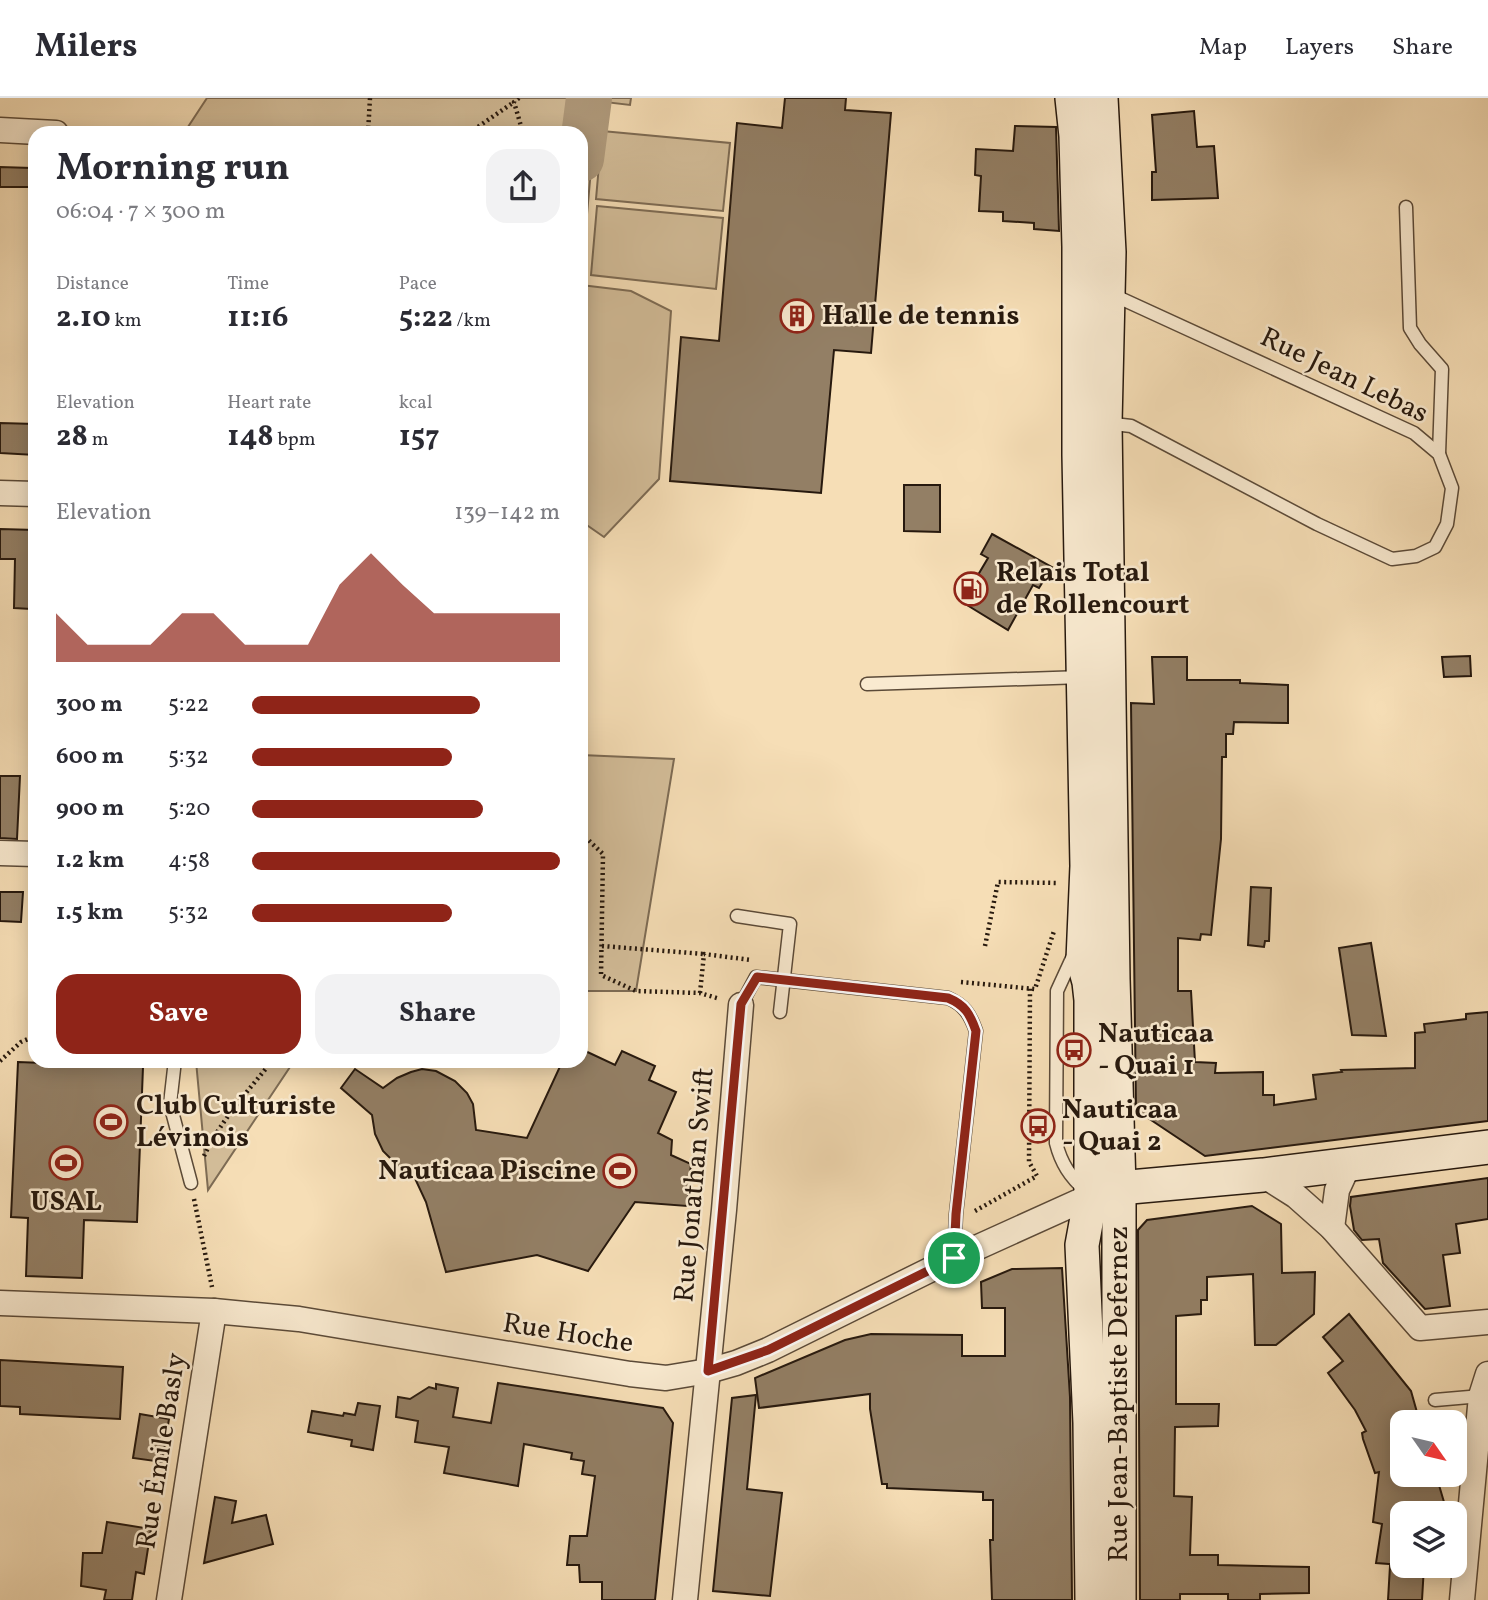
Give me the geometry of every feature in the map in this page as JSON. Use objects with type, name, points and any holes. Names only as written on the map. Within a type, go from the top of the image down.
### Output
[{"type":"main road","points":[[1073,98],[1079,247],[1078,432],[1087,866],[1069,933],[1083,960],[1091,1000],[1105,1192]]},
{"type":"main road","points":[[1101,98],[1109,293],[1105,423],[1113,979],[1105,1192]]},
{"type":"main road","points":[[1105,1192],[1488,1146]]},
{"type":"main road","name":"Rue Jean-Baptiste Defernez","points":[[1105,1192],[1105,1595]]},
{"type":"street","points":[[0,130],[28,132]]},
{"type":"street","points":[[0,493],[28,494]]},
{"type":"street","points":[[0,853],[28,854]]},
{"type":"street","name":"Rue Jonathan Swift","points":[[685,1600],[741,1004]]},
{"type":"street","points":[[1332,1228],[1337,1190],[1349,1164]]},
{"type":"street","points":[[1263,1175],[1296,1196],[1332,1228],[1420,1328],[1488,1322]]},
{"type":"street","name":"Rue Hoche","points":[[0,1303],[214,1311],[299,1319],[666,1378],[708,1371],[768,1350],[954,1258],[1105,1192]]},
{"type":"street","name":"Rue Émile Basly","points":[[169,1600],[214,1311]]},
{"type":"street","points":[[1462,1600],[1484,1385]]},
{"type":"lane","points":[[1088,98],[1090,150]]},
{"type":"lane","points":[[1090,177],[1092,325]]},
{"type":"lane","points":[[1406,207],[1410,328],[1419,344],[1441,369],[1439,454]]},
{"type":"lane","name":"Rue Jean Lebas","points":[[1105,423],[1131,426],[1317,524],[1392,559],[1416,556],[1435,547],[1447,524],[1452,488],[1439,454],[1414,433],[1109,293]]},
{"type":"lane","points":[[1069,933],[1091,922],[1100,887],[1093,366]]},
{"type":"lane","points":[[867,684],[1083,677]]},
{"type":"lane","points":[[737,916],[790,924],[780,1012]]},
{"type":"lane","points":[[741,1004],[757,977],[948,998],[961,1004],[971,1016],[976,1031],[956,1214],[954,1258]]},
{"type":"lane","points":[[174,1068],[170,1104],[191,1183]]},
{"type":"lane","points":[[1096,1235],[1095,1214],[1105,1192]]},
{"type":"lane","points":[[1097,1283],[1105,1595]]},
{"type":"lane","points":[[1435,1400],[1484,1385]]},
{"type":"path","points":[[368,126],[370,98]]},
{"type":"path","points":[[479,126],[516,100],[522,126]]},
{"type":"path","points":[[588,840],[603,854],[601,975],[636,991],[700,993],[741,1004]]},
{"type":"path","points":[[985,946],[998,882],[1071,883]]},
{"type":"path","points":[[953,981],[1035,989],[1069,933]]},
{"type":"path","points":[[602,946],[787,964]]},
{"type":"path","points":[[700,993],[704,954]]},
{"type":"path","points":[[956,1214],[979,1211],[1037,1176],[1029,1162],[1030,988]]},
{"type":"path","points":[[0,1061],[28,1039]]},
{"type":"path","points":[[214,1311],[210,1272],[191,1183],[211,1140],[266,1068]]},
{"type":"shaded area","points":[[207,98],[631,98],[630,105],[597,101],[588,203],[588,126],[189,126]]},
{"type":"shaded area","points":[[602,131],[730,143],[723,211],[596,199]]},
{"type":"shaded area","points":[[597,206],[723,218],[716,289],[591,275]]},
{"type":"shaded area","points":[[588,286],[631,291],[671,311],[659,479],[604,537],[588,526]]},
{"type":"shaded area","points":[[588,755],[674,759],[636,991],[588,991]]},
{"type":"shaded area","points":[[197,1068],[289,1068],[208,1190]]},
{"type":"building","name":"Halle de tennis","points":[[785,98],[846,98],[845,110],[891,113],[871,353],[834,350],[821,493],[670,481],[681,337],[719,341],[737,123],[782,128]]},
{"type":"building","points":[[1194,111],[1197,147],[1214,146],[1218,198],[1152,200],[1152,172],[1156,172],[1152,115]]},
{"type":"building","points":[[1015,126],[1056,127],[1059,231],[1034,229],[1034,223],[1003,221],[1003,212],[979,211],[981,176],[975,175],[976,149],[1013,151]]},
{"type":"building","points":[[0,167],[28,168],[28,187],[0,187]]},
{"type":"building","points":[[0,423],[28,424],[28,455],[0,453]]},
{"type":"building","points":[[904,485],[940,485],[940,532],[904,531]]},
{"type":"building","points":[[0,529],[28,530],[28,609],[14,608],[15,559],[0,559]]},
{"type":"building","points":[[992,534],[1052,567],[1039,588],[1033,585],[1008,630],[962,602],[988,558],[981,554]]},
{"type":"building","points":[[1470,656],[1471,676],[1444,677],[1442,657]]},
{"type":"building","points":[[1152,657],[1187,657],[1187,680],[1240,680],[1240,683],[1288,685],[1288,723],[1234,722],[1233,734],[1226,734],[1226,757],[1222,757],[1221,839],[1211,935],[1201,934],[1200,940],[1178,938],[1178,991],[1191,991],[1195,1062],[1216,1063],[1215,1073],[1263,1072],[1263,1095],[1274,1095],[1274,1105],[1316,1099],[1313,1075],[1342,1072],[1341,1070],[1415,1068],[1415,1033],[1425,1032],[1424,1024],[1466,1019],[1466,1014],[1488,1012],[1488,1121],[1205,1156],[1136,1110],[1131,703],[1154,704]]},
{"type":"building","points":[[0,776],[20,776],[17,839],[0,838]]},
{"type":"building","points":[[1251,887],[1271,888],[1269,941],[1265,941],[1264,947],[1248,945]]},
{"type":"building","points":[[0,892],[23,892],[21,922],[0,921]]},
{"type":"building","points":[[1371,943],[1386,1036],[1352,1035],[1339,948]]},
{"type":"building","points":[[622,1051],[655,1066],[649,1080],[676,1092],[658,1133],[672,1140],[671,1155],[691,1164],[687,1206],[635,1202],[588,1271],[537,1255],[446,1272],[426,1202],[412,1172],[398,1166],[383,1151],[375,1134],[372,1115],[341,1088],[355,1069],[383,1088],[411,1072],[422,1069],[436,1071],[455,1081],[467,1093],[473,1104],[476,1130],[527,1138],[559,1068],[588,1068],[588,1052],[615,1065]]},
{"type":"building","points":[[18,1062],[28,1062],[28,1068],[143,1068],[137,1222],[84,1220],[82,1278],[26,1276],[28,1218],[11,1217]]},
{"type":"building","points":[[1488,1178],[1488,1219],[1456,1224],[1460,1253],[1443,1255],[1450,1306],[1425,1309],[1383,1263],[1379,1239],[1362,1240],[1354,1230],[1351,1197]]},
{"type":"building","points":[[1252,1206],[1281,1224],[1282,1273],[1315,1272],[1314,1314],[1276,1345],[1255,1345],[1253,1274],[1207,1277],[1207,1300],[1201,1300],[1201,1314],[1176,1316],[1176,1404],[1219,1404],[1218,1426],[1175,1427],[1174,1496],[1192,1497],[1190,1555],[1218,1555],[1218,1565],[1309,1567],[1309,1593],[1260,1594],[1260,1600],[1228,1600],[1228,1594],[1180,1594],[1180,1600],[1140,1600],[1138,1230],[1147,1220]]},
{"type":"building","points":[[1062,1268],[1070,1397],[1072,1600],[992,1600],[990,1540],[993,1540],[993,1500],[983,1500],[983,1492],[887,1488],[887,1484],[882,1484],[870,1394],[759,1408],[755,1378],[845,1340],[871,1334],[962,1335],[962,1356],[1005,1356],[1005,1308],[982,1308],[981,1282],[1012,1269]]},
{"type":"building","points":[[1349,1314],[1411,1391],[1416,1410],[1390,1410],[1390,1488],[1440,1488],[1444,1501],[1390,1501],[1390,1564],[1376,1563],[1382,1524],[1373,1522],[1379,1472],[1375,1473],[1363,1439],[1362,1433],[1366,1431],[1355,1410],[1328,1373],[1343,1361],[1323,1337]]},
{"type":"building","points":[[0,1360],[123,1367],[120,1419],[20,1414],[20,1407],[0,1406]]},
{"type":"building","points":[[498,1383],[663,1408],[673,1423],[655,1600],[602,1600],[602,1582],[580,1582],[579,1565],[567,1565],[570,1536],[587,1536],[595,1476],[582,1474],[584,1461],[571,1459],[572,1453],[524,1444],[518,1486],[444,1473],[449,1447],[415,1442],[418,1421],[396,1417],[398,1397],[410,1399],[429,1387],[436,1389],[436,1384],[458,1388],[453,1417],[491,1423]]},
{"type":"building","points":[[756,1395],[747,1489],[782,1493],[770,1596],[713,1591],[732,1398]]},
{"type":"building","points":[[358,1403],[380,1406],[373,1450],[351,1446],[352,1440],[308,1432],[312,1411],[343,1416],[344,1413],[355,1415]]},
{"type":"building","points":[[140,1414],[169,1419],[162,1462],[133,1458]]},
{"type":"building","points":[[215,1497],[236,1501],[232,1523],[266,1515],[273,1544],[204,1563]]},
{"type":"building","points":[[107,1522],[151,1529],[144,1574],[136,1572],[132,1600],[104,1600],[106,1590],[81,1586],[83,1553],[102,1553]]},
{"type":"building","points":[[1390,1566],[1390,1578],[1423,1578],[1422,1600],[1388,1600]]},
{"type":"waterway","points":[[585,126],[589,98]]},
{"type":"place","name":"Halle de tennis","points":[[797,316]]},
{"type":"place","name":"Relais Total de Rollencourt","points":[[971,589]]},
{"type":"place","name":"Nauticaa - Quai 1","points":[[1074,1050]]},
{"type":"place","name":"Club Culturiste Lévinois","points":[[111,1122]]},
{"type":"place","name":"Nauticaa - Quai 2","points":[[1038,1126]]},
{"type":"place","name":"USAL","points":[[66,1163]]},
{"type":"place","name":"Nauticaa Piscine","points":[[620,1171]]},
{"type":"route","points":[[757,977],[948,998],[961,1004],[971,1016],[976,1031],[956,1214],[954,1258],[768,1350],[708,1371],[741,1004],[757,977]]}]
